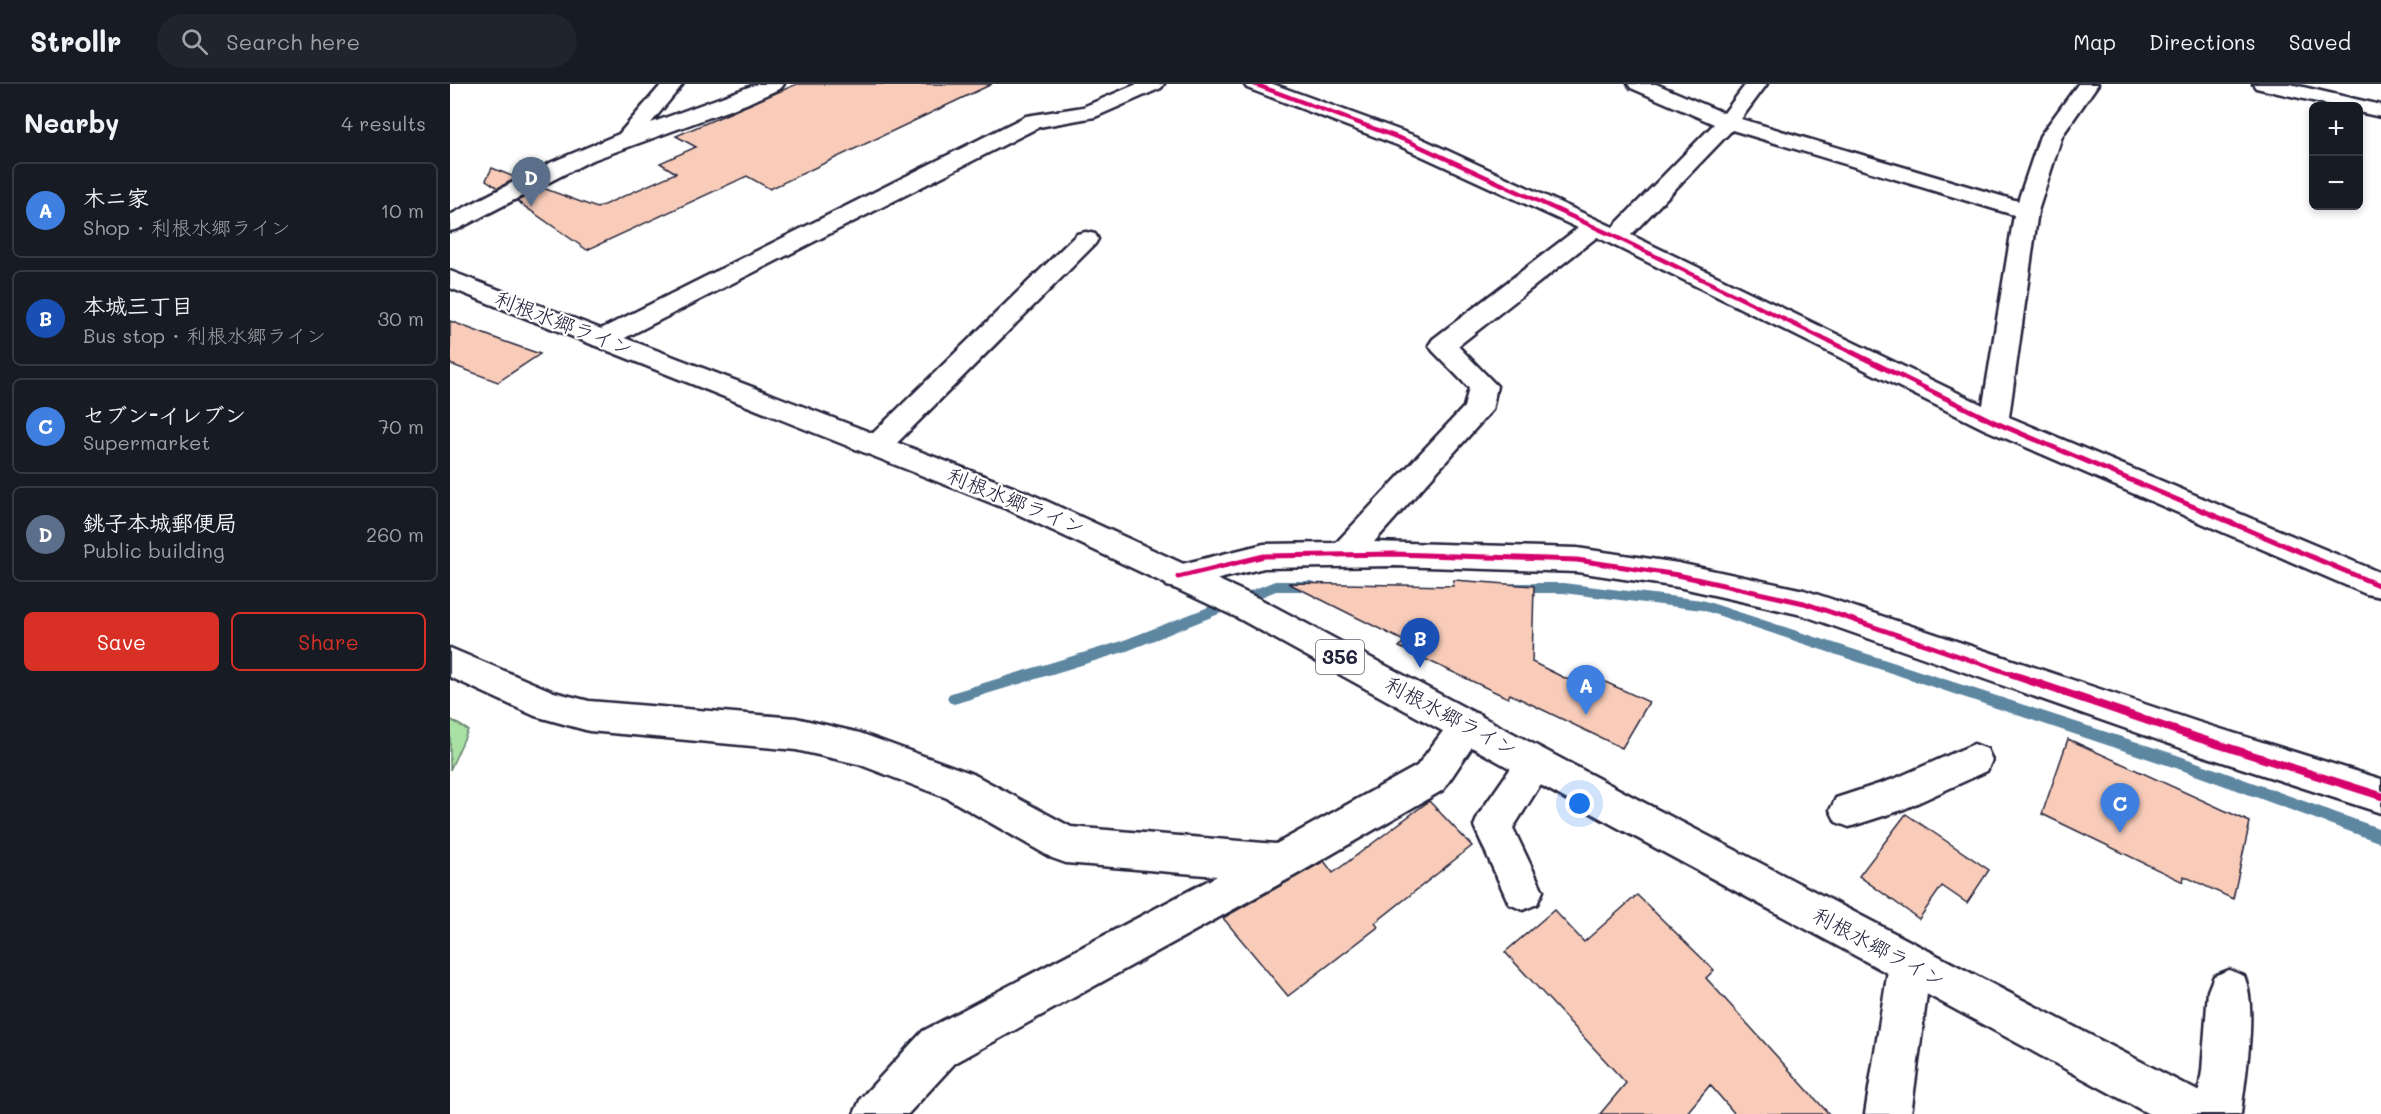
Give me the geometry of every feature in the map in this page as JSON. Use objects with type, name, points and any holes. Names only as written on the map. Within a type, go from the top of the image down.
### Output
[{"type":"main road","points":[[627,138],[673,84]]},
{"type":"main road","points":[[450,224],[564,165],[627,138],[696,115],[774,84]]},
{"type":"main road","points":[[602,339],[1034,121],[1088,113],[1154,84]]},
{"type":"main road","points":[[1254,84],[1410,142],[1605,232],[1994,422],[2380,593]]},
{"type":"main road","points":[[1638,84],[1728,122],[2026,211]]},
{"type":"main road","points":[[1344,555],[1478,410],[1483,386],[1442,345],[1605,232],[1728,122],[1757,84]]},
{"type":"main road","points":[[1994,422],[2026,211],[2051,136],[2088,84]]},
{"type":"main road","points":[[2263,84],[2381,111]]},
{"type":"main road","points":[[877,446],[1086,239]]},
{"type":"main road","name":"利根水郷ライン","points":[[450,279],[1030,507],[1248,608],[1910,964],[2195,1114]]},
{"type":"main road","points":[[1178,577],[1264,556],[1395,554],[1577,560],[1678,574],[1804,603],[2187,734],[2381,796]]},
{"type":"main road","points":[[450,662],[548,705],[590,716],[796,734],[860,749],[960,786],[1066,845],[1280,863]]},
{"type":"main road","points":[[877,1114],[939,1047],[1280,863],[1430,778],[1468,726]]},
{"type":"main road","points":[[1849,810],[1902,793],[1974,759]]},
{"type":"main road","points":[[1523,891],[1493,826],[1535,763]]},
{"type":"main road","points":[[1888,1114],[1910,964]]},
{"type":"main road","points":[[2218,1114],[2224,1071],[2229,991]]},
{"type":"green space","points":[[450,719],[468,730],[450,770]]},
{"type":"building","points":[[797,84],[992,84],[770,189],[747,176],[587,250],[517,201],[543,188],[597,208],[676,173],[660,163],[696,147],[676,136]]},
{"type":"building","points":[[492,168],[517,178],[498,188],[486,180]]},
{"type":"building","points":[[450,321],[540,354],[498,382],[450,364]]},
{"type":"building","points":[[1454,580],[1534,586],[1532,662],[1581,686],[1588,674],[1649,702],[1622,748],[1510,694],[1508,698],[1399,647],[1404,641],[1288,583],[1453,586]]},
{"type":"building","points":[[2068,739],[2250,822],[2233,899],[2184,876],[2183,882],[2042,814]]},
{"type":"building","points":[[1429,801],[1472,846],[1375,923],[1378,927],[1288,996],[1223,918],[1324,861],[1333,873]]},
{"type":"building","points":[[1906,814],[1989,870],[1967,903],[1942,886],[1919,919],[1859,876]]},
{"type":"building","points":[[1637,895],[1714,970],[1706,978],[1829,1114],[1735,1114],[1710,1085],[1686,1114],[1600,1114],[1626,1083],[1505,952],[1554,910],[1584,942]]},
{"type":"waterway","points":[[954,698],[1122,647],[1275,586],[1310,586]]},
{"type":"waterway","points":[[1515,588],[1563,588],[1702,605],[2177,762],[2381,836]]},
{"type":"cycle path","points":[[1254,84],[1410,142],[1616,237],[1994,422],[2378,585]]},
{"type":"cycle path","points":[[1178,577],[1264,556],[1395,554],[1577,560],[1678,575],[1804,603],[2198,738],[2381,796]]},
{"type":"place","name":"銚子本城郵便局","points":[[531,207]]},
{"type":"place","name":"本城三丁目","points":[[1420,668]]},
{"type":"place","name":"木ニ家","points":[[1586,715]]},
{"type":"place","name":"セブン-イレブン","points":[[2120,833]]}]
